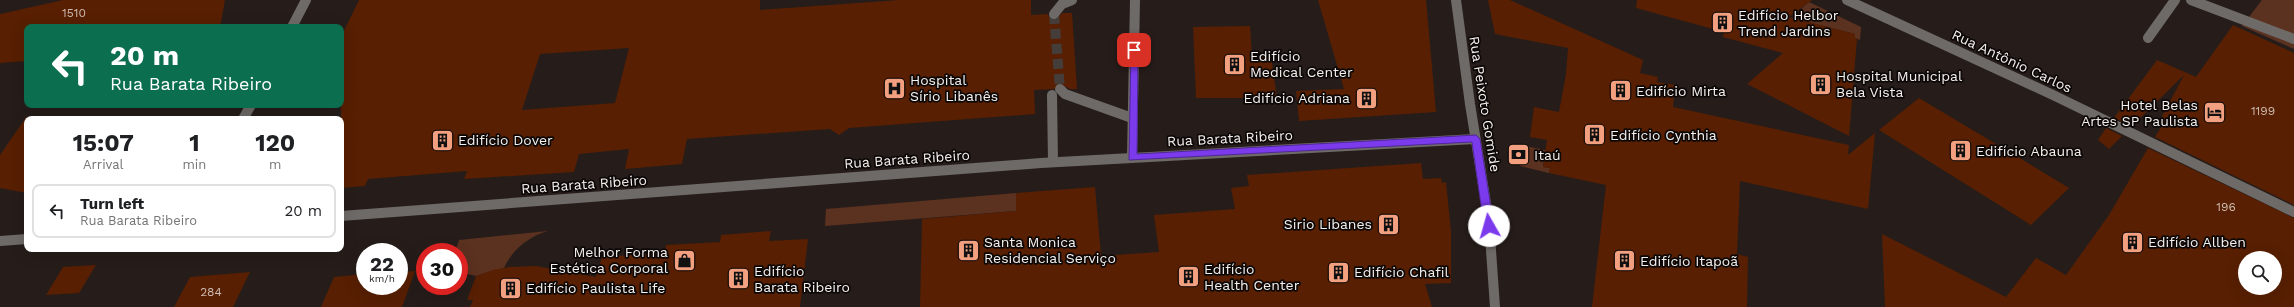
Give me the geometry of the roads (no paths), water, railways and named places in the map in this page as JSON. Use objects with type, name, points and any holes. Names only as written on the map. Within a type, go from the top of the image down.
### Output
[{"type":"street","points":[[294,24],[306,0]]},
{"type":"street","points":[[1054,14],[1062,2],[1072,0]]},
{"type":"street","points":[[1132,157],[1135,0]]},
{"type":"street","name":"Rua Peixoto Gomide","points":[[1456,0],[1476,139],[1482,168],[1495,271],[1495,307]]},
{"type":"street","name":"Rua Antônio Carlos","points":[[1847,0],[2053,95],[2294,212]]},
{"type":"street","points":[[2148,38],[2175,0]]},
{"type":"street","points":[[2191,0],[2294,39]]},
{"type":"street","points":[[1053,162],[1056,92],[1132,118]]},
{"type":"street","name":"Rua Barata Ribeiro","points":[[344,216],[1053,162],[1476,139]]},
{"type":"street","points":[[0,241],[24,239]]},
{"type":"tunnel","points":[[1054,14],[1060,89]]},
{"type":"place","name":"Edifício Helbor Trend Jardins","points":[[1723,23]]},
{"type":"place","name":"Edifício Medical Center","points":[[1234,64]]},
{"type":"place","name":"Hospital Municipal Bela Vista","points":[[1820,84]]},
{"type":"place","name":"Hospital Sírio Libanês","points":[[895,88]]},
{"type":"place","name":"Edifício Mirta","points":[[1620,91]]},
{"type":"place","name":"Edifício Adriana","points":[[1366,98]]},
{"type":"place","name":"Hotel Belas Artes SP Paulista","points":[[2214,113]]},
{"type":"place","name":"Edifício Cynthia","points":[[1594,135]]},
{"type":"place","name":"Edifício Dover","points":[[442,140]]},
{"type":"place","name":"Edifício Abauna","points":[[1960,151]]},
{"type":"place","name":"Itaú","points":[[1518,155]]},
{"type":"place","name":"Sirio Libanes","points":[[1388,224]]},
{"type":"place","name":"Edifício Allben","points":[[2133,242]]},
{"type":"place","name":"Santa Monica Residencial Serviço","points":[[969,250]]},
{"type":"place","name":"Melhor Forma Estética Corporal","points":[[684,260]]},
{"type":"place","name":"Edifício Itapoã","points":[[1625,261]]},
{"type":"place","name":"Edifício Chafil","points":[[1339,272]]},
{"type":"place","name":"Edifício Health Center","points":[[1188,277]]},
{"type":"place","name":"Edifício Barata Ribeiro","points":[[738,279]]},
{"type":"place","name":"Edifício Paulista Life","points":[[510,288]]}]
